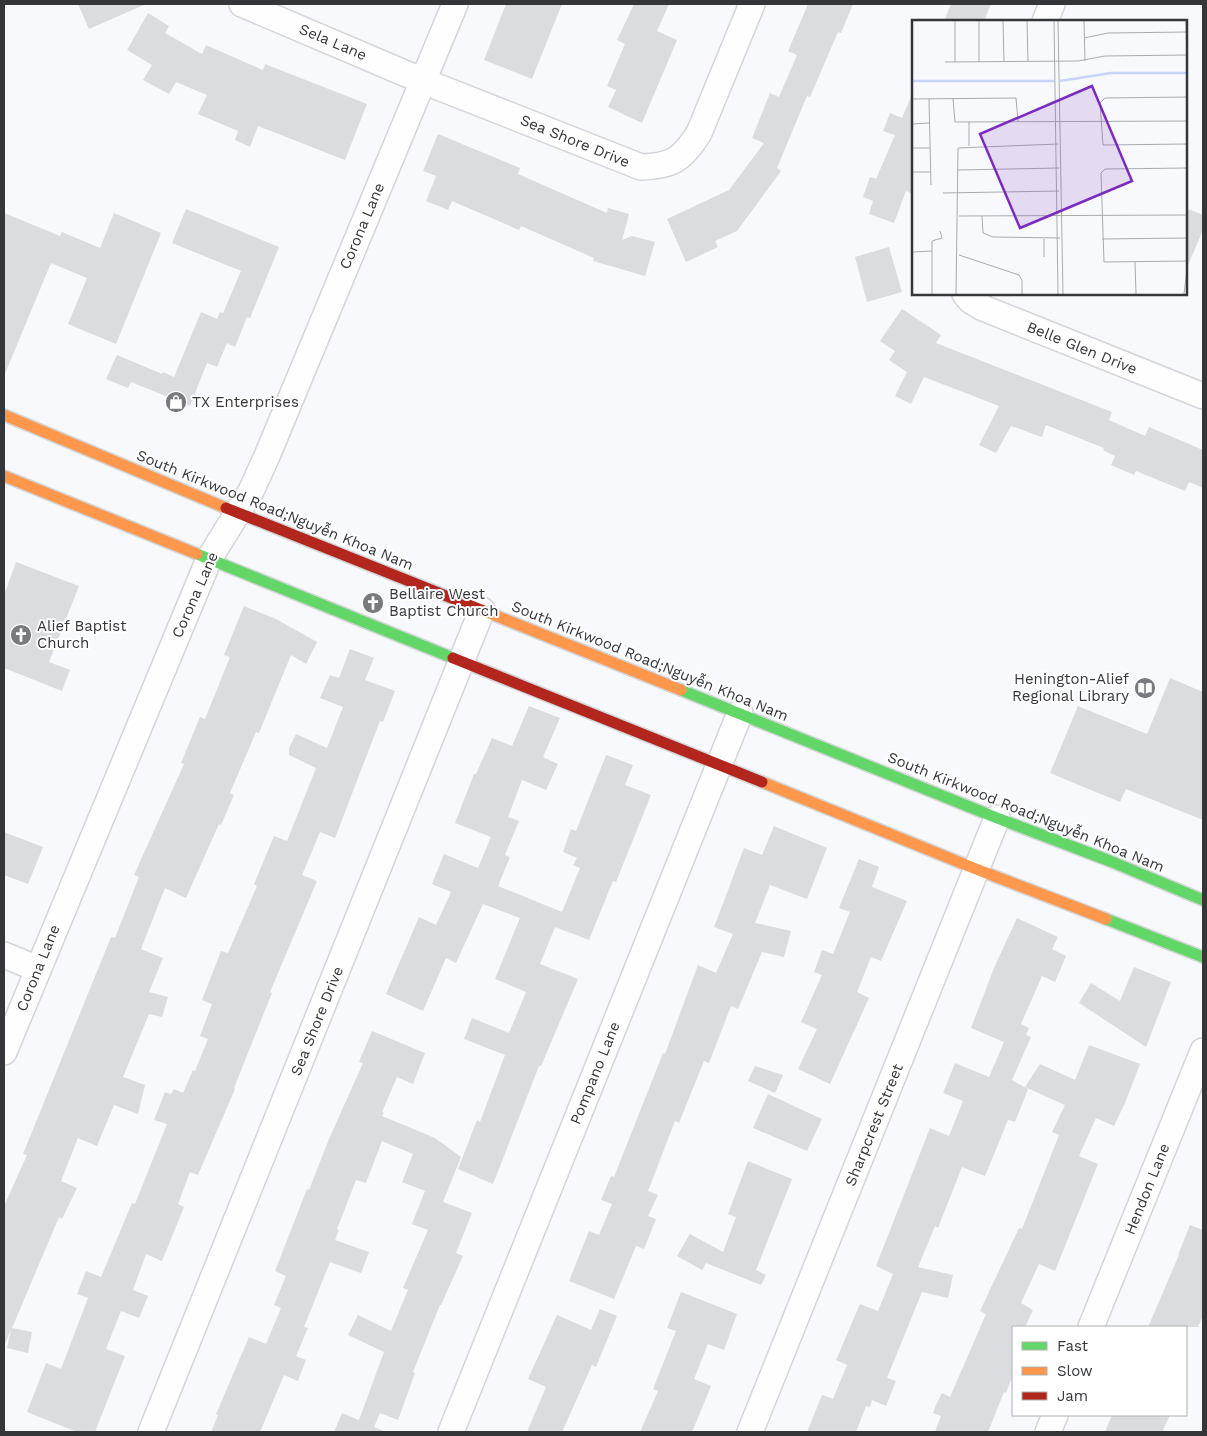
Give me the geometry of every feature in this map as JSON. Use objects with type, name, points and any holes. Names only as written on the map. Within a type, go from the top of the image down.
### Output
[{"type":"main road","name":"South Kirkwood Road;Nguyễn Khoa Nam","points":[[4,415],[238,513],[740,713],[997,818],[1110,861],[1203,900]]},
{"type":"main road","points":[[4,476],[976,869],[1203,957]]},
{"type":"street","name":"Sela Lane","points":[[242,4],[423,80]]},
{"type":"street","name":"Corona Lane","points":[[4,1052],[209,559],[256,482],[455,4]]},
{"type":"street","name":"Sea Shore Drive","points":[[423,80],[640,167],[658,166],[671,162],[685,153],[699,133],[752,4]]},
{"type":"street","points":[[1045,20],[1052,4]]},
{"type":"street","name":"Belle Glen Drive","points":[[966,295],[983,308],[1203,396]]},
{"type":"street","name":"Sea Shore Drive","points":[[151,1432],[482,610]]},
{"type":"street","name":"Pompano Lane","points":[[450,1432],[740,713]]},
{"type":"street","name":"Sharpcrest Street","points":[[750,1432],[997,818]]},
{"type":"street","points":[[4,955],[38,969]]},
{"type":"street","name":"Hendon Lane","points":[[1090,1326],[1203,1051]]},
{"type":"street","points":[[1048,1432],[1055,1416]]},
{"type":"building","points":[[78,4],[146,4],[89,29]]},
{"type":"building","points":[[506,4],[562,4],[532,79],[484,60]]},
{"type":"building","points":[[634,4],[669,4],[657,31],[677,40],[642,123],[608,107],[616,90],[607,86],[625,44],[617,40]]},
{"type":"building","points":[[808,4],[853,4],[841,33],[838,32],[810,97],[807,96],[777,168],[781,171],[737,231],[715,241],[718,247],[686,262],[667,219],[729,190],[764,143],[752,138],[770,93],[779,97],[797,55],[788,51]]},
{"type":"building","points":[[951,4],[991,4],[984,20],[944,20]]},
{"type":"building","points":[[148,13],[169,26],[165,33],[202,54],[206,45],[263,70],[265,64],[367,104],[345,160],[258,126],[250,147],[235,140],[238,131],[198,114],[207,95],[176,82],[169,94],[143,80],[152,65],[127,50]]},
{"type":"building","points":[[912,94],[912,194],[906,191],[894,223],[869,214],[873,201],[863,197],[870,177],[876,179],[895,135],[883,131],[890,113],[902,118]]},
{"type":"building","points":[[438,134],[520,168],[518,174],[607,213],[608,208],[629,214],[622,240],[632,236],[655,242],[645,276],[593,261],[594,258],[521,226],[519,230],[452,201],[448,210],[426,201],[436,176],[423,171]]},
{"type":"building","points":[[1187,208],[1203,215],[1203,230],[1187,268]]},
{"type":"building","points":[[186,209],[279,247],[250,318],[247,317],[235,347],[227,343],[217,367],[207,363],[190,406],[131,382],[128,388],[106,379],[117,355],[162,374],[163,372],[174,377],[201,312],[217,319],[220,312],[223,313],[241,271],[172,243]]},
{"type":"building","points":[[4,213],[60,236],[62,232],[100,248],[114,213],[161,233],[116,344],[68,324],[87,278],[51,263],[4,376]]},
{"type":"building","points":[[889,247],[902,292],[867,302],[855,257]]},
{"type":"building","points":[[902,309],[941,335],[936,343],[1112,412],[1109,420],[1145,436],[1149,427],[1203,450],[1203,488],[1189,482],[1185,491],[1136,471],[1134,475],[1111,465],[1115,456],[1103,450],[1104,448],[1046,425],[1042,437],[1011,426],[996,453],[979,445],[999,406],[924,377],[911,404],[895,396],[907,372],[889,360],[895,351],[880,341]]},
{"type":"building","points":[[16,562],[79,586],[49,662],[70,670],[62,691],[4,668],[4,595]]},
{"type":"building","points":[[244,606],[276,619],[317,642],[306,664],[291,655],[259,733],[256,732],[230,793],[234,795],[186,898],[165,888],[141,949],[163,958],[149,992],[168,997],[162,1017],[149,1014],[123,1077],[145,1085],[138,1114],[114,1105],[97,1146],[78,1138],[61,1181],[77,1188],[62,1219],[59,1217],[12,1328],[32,1332],[28,1353],[7,1348],[11,1330],[4,1346],[4,1206],[27,1155],[23,1154],[111,937],[115,938],[139,877],[134,875],[184,764],[181,763],[200,717],[205,719],[230,657],[224,655]]},
{"type":"building","points":[[350,649],[374,658],[365,680],[395,691],[383,722],[380,721],[335,838],[320,832],[302,875],[317,881],[270,992],[272,993],[235,1089],[198,1175],[190,1172],[178,1204],[184,1207],[162,1261],[146,1254],[133,1290],[148,1296],[139,1318],[121,1311],[106,1349],[125,1356],[95,1432],[77,1432],[27,1412],[46,1363],[61,1369],[88,1298],[77,1294],[86,1271],[101,1277],[132,1203],[135,1204],[167,1124],[154,1120],[165,1092],[171,1094],[174,1089],[183,1093],[193,1070],[195,1071],[208,1039],[200,1036],[212,1004],[202,1000],[221,951],[228,953],[257,886],[254,884],[274,836],[287,841],[316,768],[289,755],[289,748],[296,734],[327,748],[343,707],[320,698],[330,675],[339,678]]},
{"type":"building","points":[[1170,678],[1203,692],[1203,820],[1126,789],[1120,802],[1050,773],[1078,706],[1147,734]]},
{"type":"building","points":[[529,706],[560,718],[543,757],[558,764],[546,790],[522,780],[508,817],[519,821],[505,855],[510,857],[498,886],[562,912],[580,868],[573,865],[577,858],[563,852],[571,829],[576,831],[606,755],[633,765],[625,785],[651,795],[616,882],[613,881],[589,940],[555,927],[540,964],[578,979],[541,1066],[539,1066],[493,1184],[458,1169],[477,1120],[480,1122],[505,1055],[464,1039],[472,1018],[509,1033],[526,992],[495,979],[520,918],[483,904],[456,963],[446,958],[423,1011],[386,994],[419,917],[436,925],[451,892],[432,884],[444,854],[478,868],[491,837],[455,823],[474,774],[476,774],[492,738],[512,746]]},
{"type":"building","points":[[774,826],[827,848],[807,899],[770,885],[755,923],[791,931],[784,957],[762,952],[738,1009],[731,1006],[709,1063],[704,1061],[679,1123],[675,1121],[648,1191],[658,1195],[648,1216],[656,1219],[644,1249],[636,1246],[614,1299],[569,1281],[589,1231],[599,1235],[612,1204],[601,1200],[611,1176],[614,1177],[663,1053],[665,1054],[698,965],[716,973],[733,934],[714,927],[744,848],[762,855]]},
{"type":"building","points":[[4,832],[43,847],[28,884],[4,875]]},
{"type":"building","points":[[859,859],[879,867],[872,887],[907,901],[881,961],[871,957],[857,992],[869,998],[830,1084],[798,1069],[817,1029],[801,1022],[822,975],[814,972],[822,950],[833,954],[850,912],[839,908]]},
{"type":"building","points":[[1017,918],[1058,937],[1052,949],[1066,956],[1055,982],[1042,976],[1021,1024],[1029,1028],[1026,1035],[1031,1037],[1012,1080],[1028,1089],[1015,1122],[1008,1120],[985,1176],[962,1167],[938,1228],[935,1226],[918,1267],[953,1275],[948,1298],[922,1292],[887,1378],[896,1381],[886,1406],[872,1400],[870,1407],[866,1406],[856,1432],[807,1432],[822,1395],[833,1399],[847,1365],[836,1360],[860,1304],[878,1311],[893,1274],[876,1266],[930,1128],[949,1136],[963,1101],[943,1093],[955,1063],[989,1077],[1004,1042],[971,1028],[994,968]]},
{"type":"building","points":[[1134,967],[1171,982],[1146,1047],[1079,1003],[1091,983],[1120,1001]]},
{"type":"building","points":[[372,1031],[425,1053],[413,1084],[397,1077],[382,1116],[435,1138],[461,1157],[443,1202],[472,1213],[456,1253],[463,1256],[440,1305],[413,1372],[415,1373],[398,1420],[380,1413],[374,1427],[386,1432],[334,1432],[342,1413],[359,1420],[384,1352],[348,1335],[358,1315],[391,1331],[408,1290],[403,1288],[428,1230],[412,1224],[425,1191],[402,1182],[413,1154],[382,1141],[366,1183],[356,1180],[337,1229],[339,1230],[335,1240],[369,1252],[361,1273],[330,1262],[304,1327],[308,1328],[296,1356],[306,1360],[298,1381],[284,1375],[260,1432],[211,1432],[218,1415],[216,1414],[249,1337],[266,1344],[281,1308],[274,1305],[286,1276],[275,1271],[307,1189],[309,1190],[329,1139],[363,1063],[359,1062]]},
{"type":"building","points":[[1089,1045],[1140,1064],[1114,1126],[1096,1118],[1079,1156],[1098,1164],[1055,1271],[1039,1264],[1021,1303],[1033,1310],[1025,1326],[1012,1326],[1012,1378],[988,1432],[935,1432],[941,1416],[933,1413],[936,1405],[942,1393],[950,1397],[986,1314],[980,1311],[1019,1228],[1022,1229],[1059,1135],[1052,1132],[1065,1105],[1025,1087],[1040,1064],[1075,1080]]},
{"type":"building","points":[[755,1066],[783,1075],[775,1093],[748,1081]]},
{"type":"building","points":[[768,1094],[822,1119],[807,1151],[753,1128]]},
{"type":"building","points":[[748,1161],[792,1179],[756,1270],[766,1275],[761,1285],[706,1263],[702,1270],[677,1256],[690,1234],[723,1252],[736,1217],[728,1214]]},
{"type":"building","points":[[1190,1225],[1203,1230],[1203,1315],[1198,1327],[1148,1326],[1179,1255]]},
{"type":"building","points":[[681,1292],[737,1314],[724,1350],[708,1344],[694,1379],[711,1386],[692,1432],[640,1432],[658,1391],[653,1389],[676,1331],[667,1328]]},
{"type":"building","points":[[600,1309],[617,1316],[596,1367],[592,1365],[562,1432],[527,1432],[546,1387],[528,1379],[557,1315],[591,1330]]},
{"type":"building","points":[[1112,1416],[1170,1416],[1162,1432],[1105,1432]]},
{"type":"traffic: fast","points":[[197,554],[453,658]]},
{"type":"traffic: fast","points":[[681,690],[1203,900]]},
{"type":"traffic: fast","points":[[1106,919],[1203,957]]},
{"type":"traffic: slow","points":[[4,415],[226,508]]},
{"type":"traffic: slow","points":[[4,476],[197,554]]},
{"type":"traffic: slow","points":[[484,611],[681,690]]},
{"type":"traffic: slow","points":[[762,782],[976,869],[1106,919]]},
{"type":"traffic: jam","points":[[226,508],[484,611]]},
{"type":"traffic: jam","points":[[453,658],[762,782]]},
{"type":"place","name":"TX Enterprises","points":[[176,402]]},
{"type":"place","name":"Bellaire West Baptist Church","points":[[373,603]]},
{"type":"place","name":"Alief Baptist Church","points":[[21,635]]},
{"type":"place","name":"Henington-Alief Regional Library","points":[[1145,688]]}]
